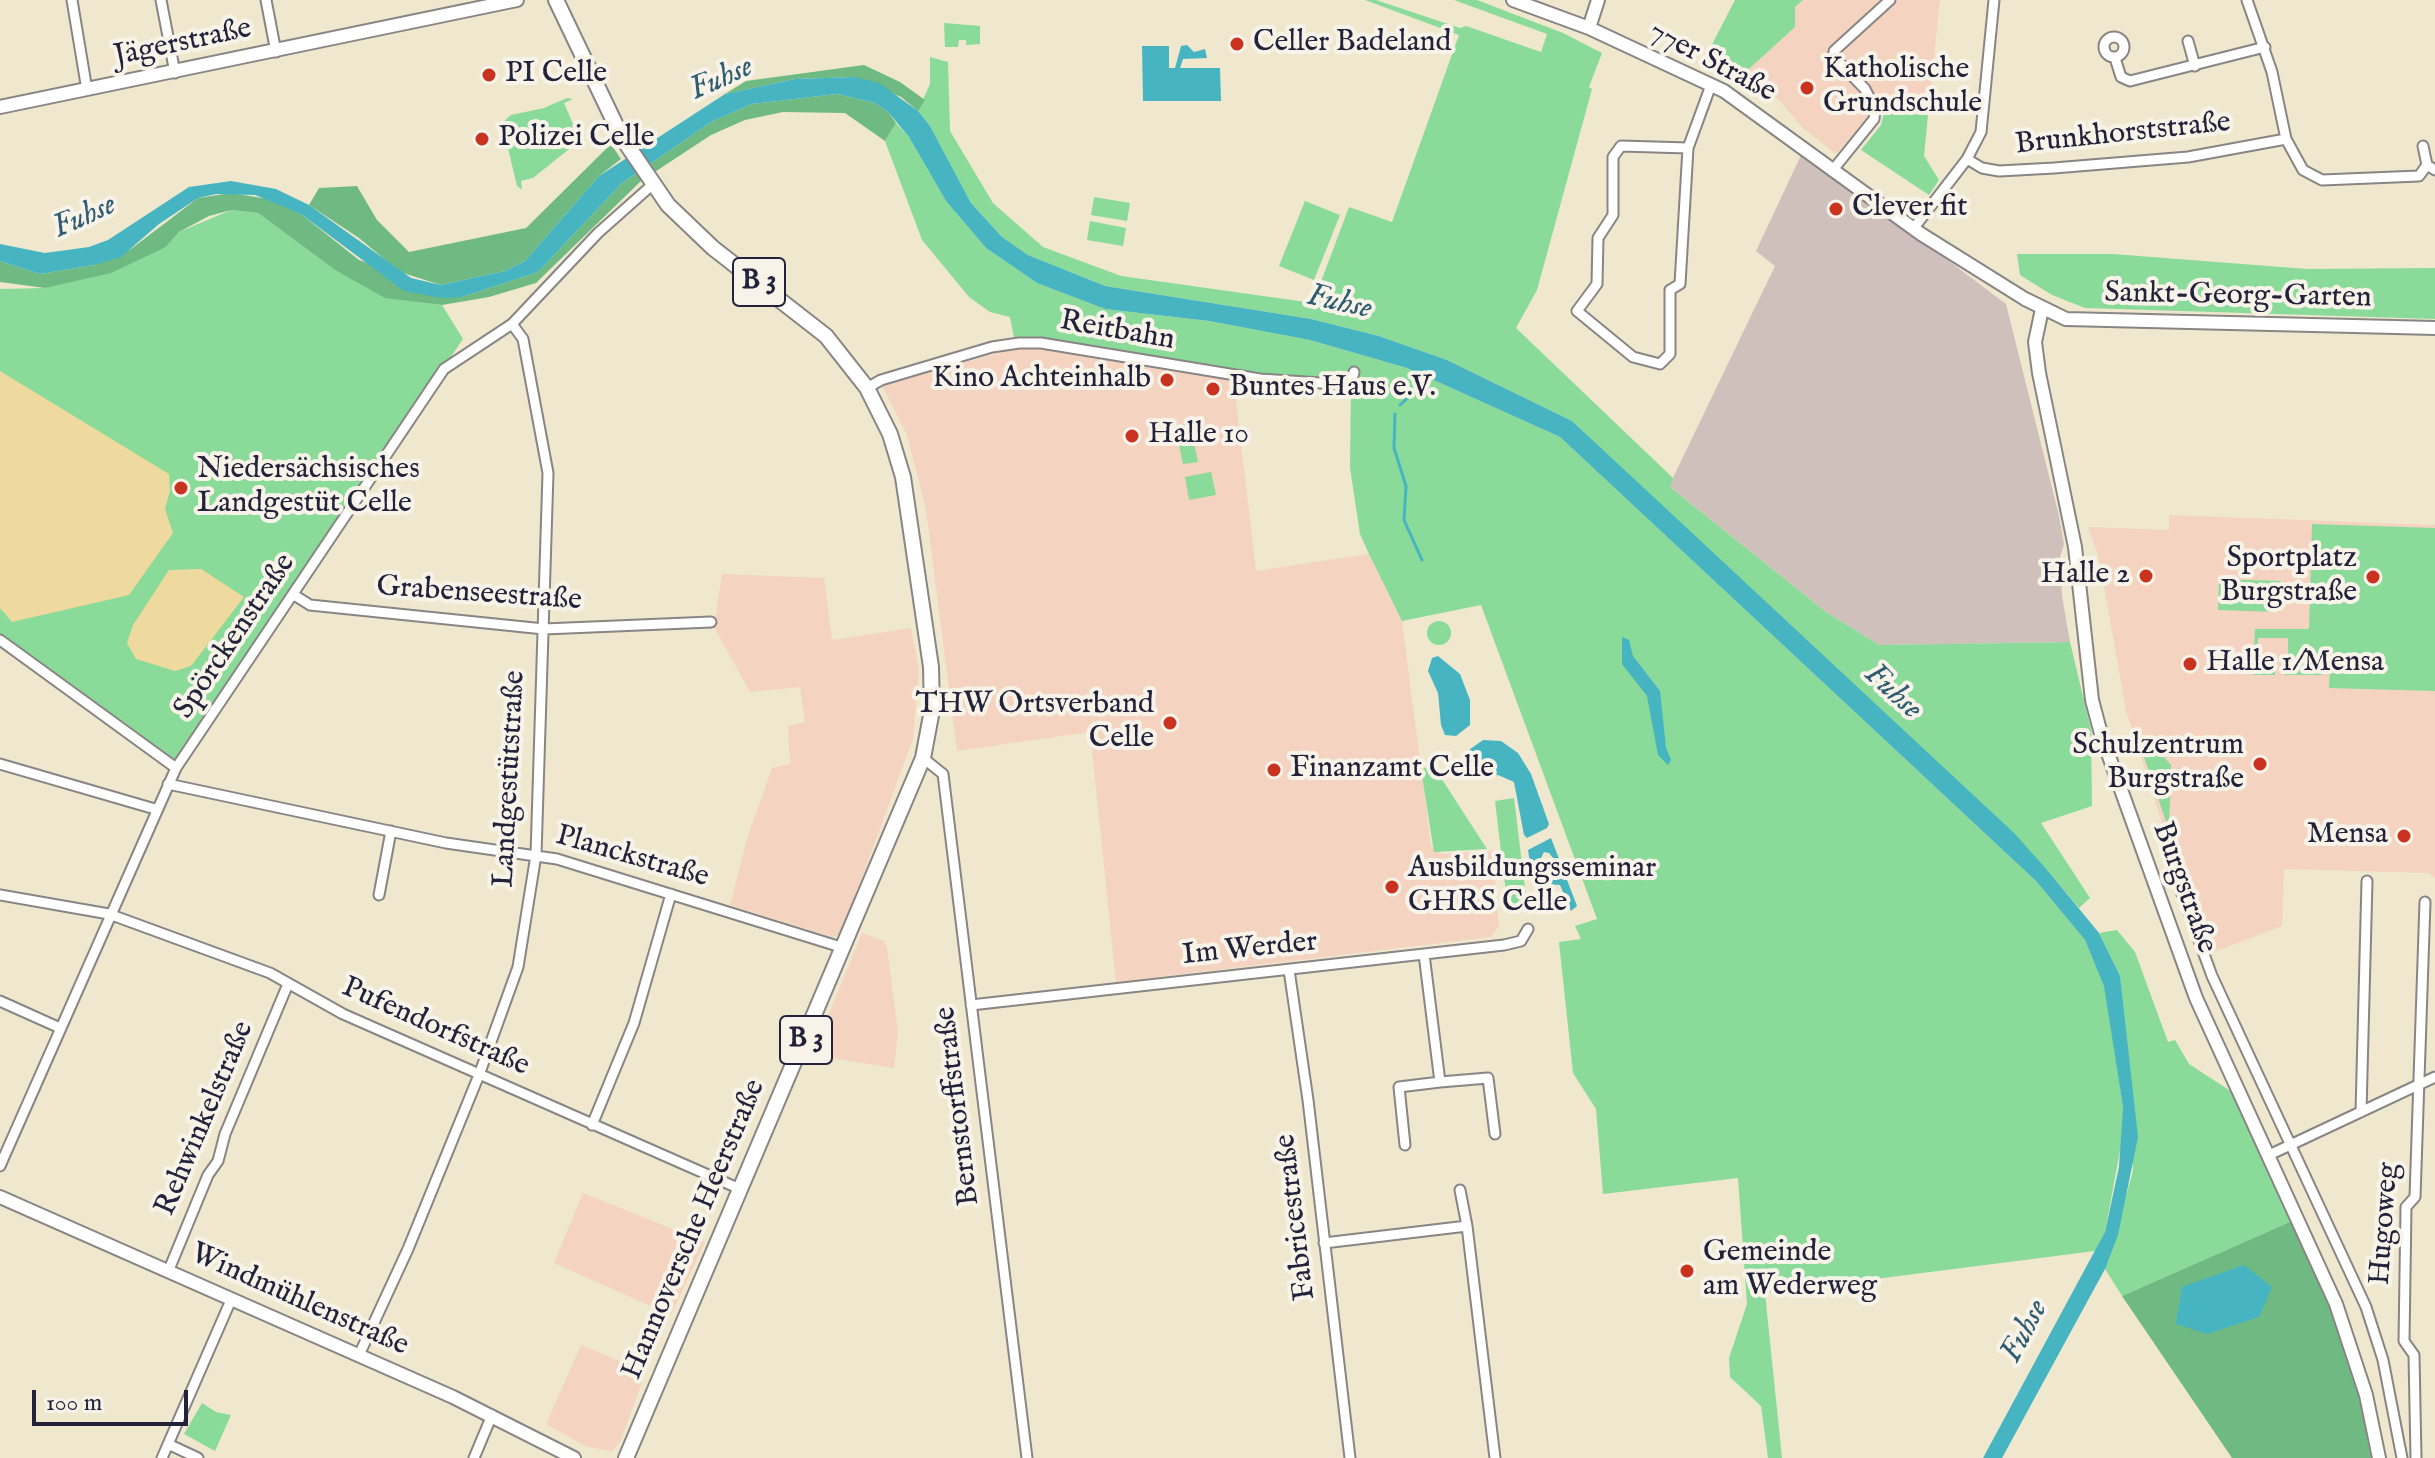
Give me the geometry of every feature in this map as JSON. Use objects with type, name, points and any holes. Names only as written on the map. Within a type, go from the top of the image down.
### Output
[{"type":"main road","points":[[556,0],[629,147],[650,182]]},
{"type":"main road","name":"B 3","points":[[650,182],[675,213],[713,248],[826,336],[867,388],[895,449],[917,561],[931,667],[932,710],[923,758]]},
{"type":"main road","name":"Hannoversche Heerstraße","points":[[626,1458],[923,758]]},
{"type":"street","points":[[72,0],[87,90]]},
{"type":"street","points":[[161,0],[175,73]]},
{"type":"street","points":[[266,0],[276,52]]},
{"type":"street","name":"Jägerstraße","points":[[0,107],[517,0]]},
{"type":"street","name":"77er Straße","points":[[1513,0],[1589,28],[1747,104],[1913,229],[2042,309]]},
{"type":"street","points":[[1589,28],[1598,0]]},
{"type":"street","points":[[1832,171],[1874,119],[1875,109],[1865,89],[1834,57],[1834,51],[1890,0]]},
{"type":"street","points":[[1913,229],[1967,159],[1983,122],[1994,0]]},
{"type":"street","points":[[2247,0],[2265,47],[2285,122],[2286,139],[2303,170],[2322,180],[2419,176],[2431,167],[2423,146]]},
{"type":"street","points":[[2188,41],[2195,66]]},
{"type":"street","points":[[2115,58],[2121,77],[2130,81],[2265,47]]},
{"type":"street","points":[[1688,148],[1621,146],[1613,157],[1613,215],[1598,238],[1597,284],[1577,311],[1633,357],[1660,364],[1670,354],[1670,290],[1680,284],[1688,148],[1711,85]]},
{"type":"street","name":"Brunkhorststraße","points":[[1967,159],[1982,168],[1999,171],[2054,168],[2188,157],[2286,139]]},
{"type":"street","name":"Spörckenstraße","points":[[0,1166],[155,809],[176,768],[444,369],[512,324],[650,182]]},
{"type":"street","name":"Sankt-Georg-Garten","points":[[2042,309],[2074,319],[2435,328]]},
{"type":"street","name":"Burgstraße","points":[[2042,309],[2035,342],[2039,373],[2075,547],[2095,711],[2112,767],[2196,998],[2336,1304],[2366,1395],[2379,1458]]},
{"type":"street","name":"Landgestütstraße","points":[[359,1355],[408,1249],[479,1075],[518,967],[536,855],[548,473],[546,445],[523,339],[512,324]]},
{"type":"street","name":"Reitbahn","points":[[867,388],[881,380],[992,347],[1019,343],[1041,343],[1260,379],[1351,385],[1354,372]]},
{"type":"street","name":"Grabenseestraße","points":[[294,595],[310,605],[544,629],[711,622]]},
{"type":"street","points":[[0,640],[176,768]]},
{"type":"street","name":"Bernstorffstraße","points":[[923,758],[935,764],[943,774],[1027,1458]]},
{"type":"street","points":[[0,764],[155,809]]},
{"type":"street","name":"Planckstraße","points":[[168,784],[391,831],[536,855],[844,948]]},
{"type":"street","points":[[379,895],[391,831]]},
{"type":"street","name":"Burgstraße","points":[[2175,875],[2212,976],[2377,1336],[2402,1458]]},
{"type":"street","points":[[2361,1112],[2367,881]]},
{"type":"street","points":[[592,1125],[634,1023],[671,894]]},
{"type":"street","name":"Pufendorfstraße","points":[[0,895],[109,914],[270,973],[343,1014],[740,1189]]},
{"type":"street","name":"Hugoweg","points":[[2416,1458],[2414,1355],[2404,1341],[2406,1207],[2415,1197],[2425,902]]},
{"type":"street","name":"Im Werder","points":[[971,1005],[1512,943],[1521,941],[1528,929]]},
{"type":"street","points":[[1424,954],[1440,1082]]},
{"type":"street","name":"Fabricestraße","points":[[1289,970],[1350,1458]]},
{"type":"street","name":"Rehwinkelstraße","points":[[168,1272],[208,1175],[218,1161],[225,1134],[288,984]]},
{"type":"street","points":[[0,1001],[60,1028]]},
{"type":"street","points":[[2269,1155],[2435,1077]]},
{"type":"street","points":[[1405,1145],[1399,1087],[1488,1078],[1495,1134]]},
{"type":"street","points":[[1460,1190],[1495,1458]]},
{"type":"street","name":"Windmühlenstraße","points":[[0,1197],[492,1415],[574,1458]]},
{"type":"street","points":[[1324,1243],[1467,1226]]},
{"type":"street","points":[[162,1458],[231,1300]]},
{"type":"street","points":[[474,1458],[492,1415]]},
{"type":"street","points":[[168,1444],[198,1458]]},
{"type":"shaded area","points":[[1803,0],[1940,0],[1928,115],[1898,112],[1898,104],[1866,98],[1867,118],[1836,154],[1803,128],[1777,98],[1739,78],[1795,27],[1795,7]]},
{"type":"shaded area","points":[[1803,151],[2006,304],[2059,516],[2064,544],[2060,557],[2062,596],[2070,642],[1879,645],[1826,612],[1669,486],[1775,266],[1756,251]]},
{"type":"shaded area","points":[[1016,348],[1073,350],[1233,376],[1256,571],[1369,554],[1402,621],[1431,846],[1441,854],[1492,851],[1499,926],[1491,937],[1116,982],[1090,732],[957,751],[926,510],[907,435],[882,386]]},
{"type":"shaded area","name":"Schulzentrum Burgstraße","points":[[2169,515],[2435,525],[2435,878],[2429,873],[2284,869],[2282,926],[2214,952],[2167,838],[2126,711],[2099,558],[2088,527],[2169,530]]},
{"type":"shaded area","points":[[722,574],[824,578],[832,640],[911,628],[919,670],[913,739],[841,934],[833,937],[730,905],[747,839],[772,768],[790,764],[788,726],[805,722],[800,687],[750,692],[714,627]]},
{"type":"shaded area","points":[[862,933],[884,941],[887,948],[898,1032],[894,1068],[812,1055]]},
{"type":"shaded area","points":[[583,1193],[705,1242],[671,1315],[554,1263]]},
{"type":"shaded area","points":[[581,1345],[646,1372],[620,1442],[612,1451],[587,1447],[546,1424]]},
{"type":"green space","points":[[1365,0],[1376,0],[1460,28],[1466,26],[1541,52],[1547,34],[1454,0],[1477,0],[1563,33],[1602,53],[1589,87],[1592,89],[1537,290],[1516,328],[1673,478],[1670,487],[1826,612],[1879,645],[2070,642],[2091,730],[2092,806],[2041,823],[2090,898],[2079,908],[2048,871],[1572,421],[1447,360],[1379,336],[1311,319],[1105,286],[1028,255],[1002,237],[971,203],[930,126],[918,111],[930,84],[930,57],[948,62],[950,131],[993,203],[1043,247],[1121,276],[1313,303],[1349,207],[1392,222],[1459,35]]},
{"type":"green space","points":[[1735,0],[1803,0],[1795,7],[1795,27],[1739,78],[1703,62]]},
{"type":"green space","points":[[944,23],[980,26],[980,44],[966,45],[966,40],[959,40],[958,47],[945,47]]},
{"type":"green space","points":[[864,65],[900,82],[925,100],[918,111],[901,97],[854,77],[795,79],[725,94],[746,81]]},
{"type":"green space","points":[[837,94],[875,103],[889,113],[896,123],[885,141],[845,113],[783,112],[745,120],[711,135],[641,181],[536,283],[489,297],[442,305],[385,298],[335,270],[258,213],[231,210],[209,216],[179,232],[166,247],[111,273],[45,288],[0,282],[0,261],[40,274],[94,265],[131,249],[198,198],[231,193],[274,200],[301,214],[359,260],[462,297],[538,272],[622,183],[711,122],[752,104]]},
{"type":"green space","points":[[567,98],[573,99],[564,103],[573,124],[569,149],[533,178],[521,181],[522,190],[517,186],[502,123],[511,115],[544,108]]},
{"type":"green space","points":[[1882,101],[1899,104],[1898,113],[1928,115],[1924,156],[1939,180],[1929,195],[1861,150],[1881,125],[1884,112]]},
{"type":"green space","points":[[896,123],[909,137],[946,201],[986,248],[1037,283],[1105,309],[1209,321],[1310,340],[1407,368],[1560,437],[2036,881],[2085,940],[2105,986],[2123,1107],[2123,1134],[2105,1232],[2095,1251],[1765,1293],[1782,1458],[1768,1458],[1761,1406],[1730,1377],[1729,1358],[1747,1304],[1738,1178],[1603,1194],[1596,1109],[1573,1073],[1559,942],[1581,939],[1575,926],[1597,919],[1481,605],[1402,621],[1369,554],[1360,534],[1350,468],[1351,385],[1233,376],[1073,350],[1016,348],[1010,317],[990,312],[969,297],[922,240],[885,141]]},
{"type":"green space","points":[[611,144],[621,159],[599,176],[525,261],[505,271],[441,285],[400,272],[359,238],[309,205],[319,188],[357,186],[377,220],[409,252],[526,228]]},
{"type":"green space","points":[[1094,197],[1130,203],[1127,221],[1091,215]]},
{"type":"green space","points":[[1305,201],[1340,215],[1314,280],[1279,266]]},
{"type":"green space","name":"Niedersächsisches Landgestüt Celle","points":[[231,210],[258,213],[335,270],[385,297],[442,305],[463,339],[175,763],[0,637],[0,289],[45,288],[166,247],[179,232]]},
{"type":"green space","points":[[1090,221],[1126,228],[1123,246],[1087,240]]},
{"type":"green space","points":[[2017,254],[2113,254],[2307,269],[2435,268],[2435,319],[2085,308],[2052,295],[2020,275]]},
{"type":"green space","points":[[1190,423],[1198,462],[1183,464],[1175,426]]},
{"type":"green space","points":[[1211,472],[1216,495],[1189,500],[1185,477]]},
{"type":"green space","name":"Sportplatz Burgstraße","points":[[2312,524],[2435,528],[2435,691],[2329,688],[2330,662],[2323,659],[2322,675],[2284,675],[2284,669],[2288,668],[2288,638],[2258,638],[2257,668],[2275,669],[2275,675],[2253,675],[2255,629],[2309,629]]},
{"type":"green space","points":[[2219,579],[2281,581],[2280,612],[2218,610]]},
{"type":"green space","points":[[1439,621],[1450,628],[1451,633],[1444,644],[1439,645],[1428,638],[1427,633],[1434,622]]},
{"type":"green space","points":[[2143,754],[2161,754],[2171,765],[2169,830]]},
{"type":"green space","points":[[1432,764],[1487,849],[1434,852],[1421,770]]},
{"type":"green space","points":[[1514,798],[1527,905],[1508,909],[1495,801]]},
{"type":"green space","points":[[2117,930],[2135,952],[2168,1042],[2175,1040],[2189,1064],[2232,1092],[2292,1221],[2122,1296],[2105,1269],[2133,1171],[2120,976],[2099,933]]},
{"type":"green space","points":[[2292,1221],[2330,1307],[2359,1397],[2371,1458],[2232,1458],[2122,1296]]},
{"type":"green space","points":[[202,1403],[216,1412],[231,1415],[215,1451],[184,1434]]},
{"type":"sand","points":[[0,371],[169,474],[170,491],[165,509],[173,533],[129,595],[12,622],[0,608]]},
{"type":"sand","points":[[201,569],[244,597],[191,666],[175,671],[136,659],[127,643],[133,625],[169,570]]},
{"type":"water","points":[[1187,45],[1194,52],[1205,49],[1207,58],[1183,59],[1180,68],[1220,68],[1221,101],[1143,101],[1142,46],[1169,46],[1169,68],[1175,68],[1181,46]]},
{"type":"water","points":[[854,77],[879,83],[918,111],[930,126],[971,203],[1002,237],[1028,255],[1105,286],[1311,319],[1379,336],[1447,360],[1572,421],[2014,833],[2048,871],[2099,933],[2120,976],[2138,1137],[2118,1235],[2105,1269],[2002,1458],[1983,1458],[2105,1232],[2119,1167],[2123,1107],[2104,986],[2085,940],[2036,881],[1560,437],[1407,368],[1310,340],[1209,321],[1105,309],[1037,283],[986,248],[946,201],[909,137],[889,113],[875,103],[837,94],[752,104],[711,122],[622,183],[538,272],[462,297],[441,298],[404,291],[301,214],[255,195],[216,194],[198,198],[159,224],[121,257],[94,265],[40,274],[0,261],[0,244],[45,253],[89,247],[108,240],[189,187],[231,181],[276,189],[309,205],[411,278],[441,285],[505,271],[525,261],[599,176],[725,94],[795,79]]},
{"type":"water","points":[[1622,637],[1629,640],[1633,656],[1660,691],[1666,748],[1671,760],[1668,765],[1658,755],[1647,696],[1622,664]]},
{"type":"water","points":[[1438,656],[1460,674],[1470,700],[1470,725],[1456,736],[1445,735],[1438,693],[1428,671],[1432,658]]},
{"type":"water","points":[[1483,740],[1501,741],[1518,753],[1531,774],[1549,824],[1547,828],[1527,838],[1524,835],[1514,782],[1498,775],[1470,777],[1465,762],[1469,750]]},
{"type":"water","points":[[1551,838],[1577,906],[1571,911],[1560,885],[1533,883],[1528,850]],"holes":[[[1544,852],[1549,853],[1559,865],[1557,875],[1539,870],[1537,866]]]},
{"type":"water","points":[[2244,1265],[2272,1287],[2259,1317],[2207,1334],[2176,1324],[2182,1287]]},
{"type":"waterway","points":[[1416,386],[1422,371]]},
{"type":"waterway","points":[[1400,405],[1410,396]]},
{"type":"waterway","points":[[1395,414],[1394,448],[1406,486],[1404,520],[1422,560]]},
{"type":"place","name":"Celler Badeland","points":[[1237,44]]},
{"type":"place","name":"PI Celle","points":[[489,75]]},
{"type":"place","name":"Katholische Grundschule","points":[[1807,88]]},
{"type":"place","name":"Polizei Celle","points":[[482,139]]},
{"type":"place","name":"Clever fit","points":[[1836,209]]},
{"type":"place","name":"Kino Achteinhalb","points":[[1167,380]]},
{"type":"place","name":"Buntes Haus e.V.","points":[[1213,389]]},
{"type":"place","name":"Halle 10","points":[[1132,436]]},
{"type":"place","name":"Niedersächsisches Landgestüt Celle","points":[[181,488]]},
{"type":"place","name":"Halle 2","points":[[2146,576]]},
{"type":"place","name":"Sportplatz Burgstraße","points":[[2373,577]]},
{"type":"place","name":"Halle 1/Mensa","points":[[2190,664]]},
{"type":"place","name":"THW Ortsverband Celle","points":[[1170,723]]},
{"type":"place","name":"Schulzentrum Burgstraße","points":[[2260,764]]},
{"type":"place","name":"Finanzamt Celle","points":[[1274,770]]},
{"type":"place","name":"Mensa","points":[[2404,836]]},
{"type":"place","name":"Ausbildungsseminar GHRS Celle","points":[[1392,887]]},
{"type":"place","name":"Gemeinde am Wederweg","points":[[1687,1271]]},
{"type":"water label","name":"Fuhse","points":[[722,80]]},
{"type":"water label","name":"Fuhse","points":[[85,218]]},
{"type":"water label","name":"Fuhse","points":[[1339,304]]},
{"type":"water label","name":"Fuhse","points":[[1892,693]]},
{"type":"water label","name":"Fuhse","points":[[2026,1332]]}]
